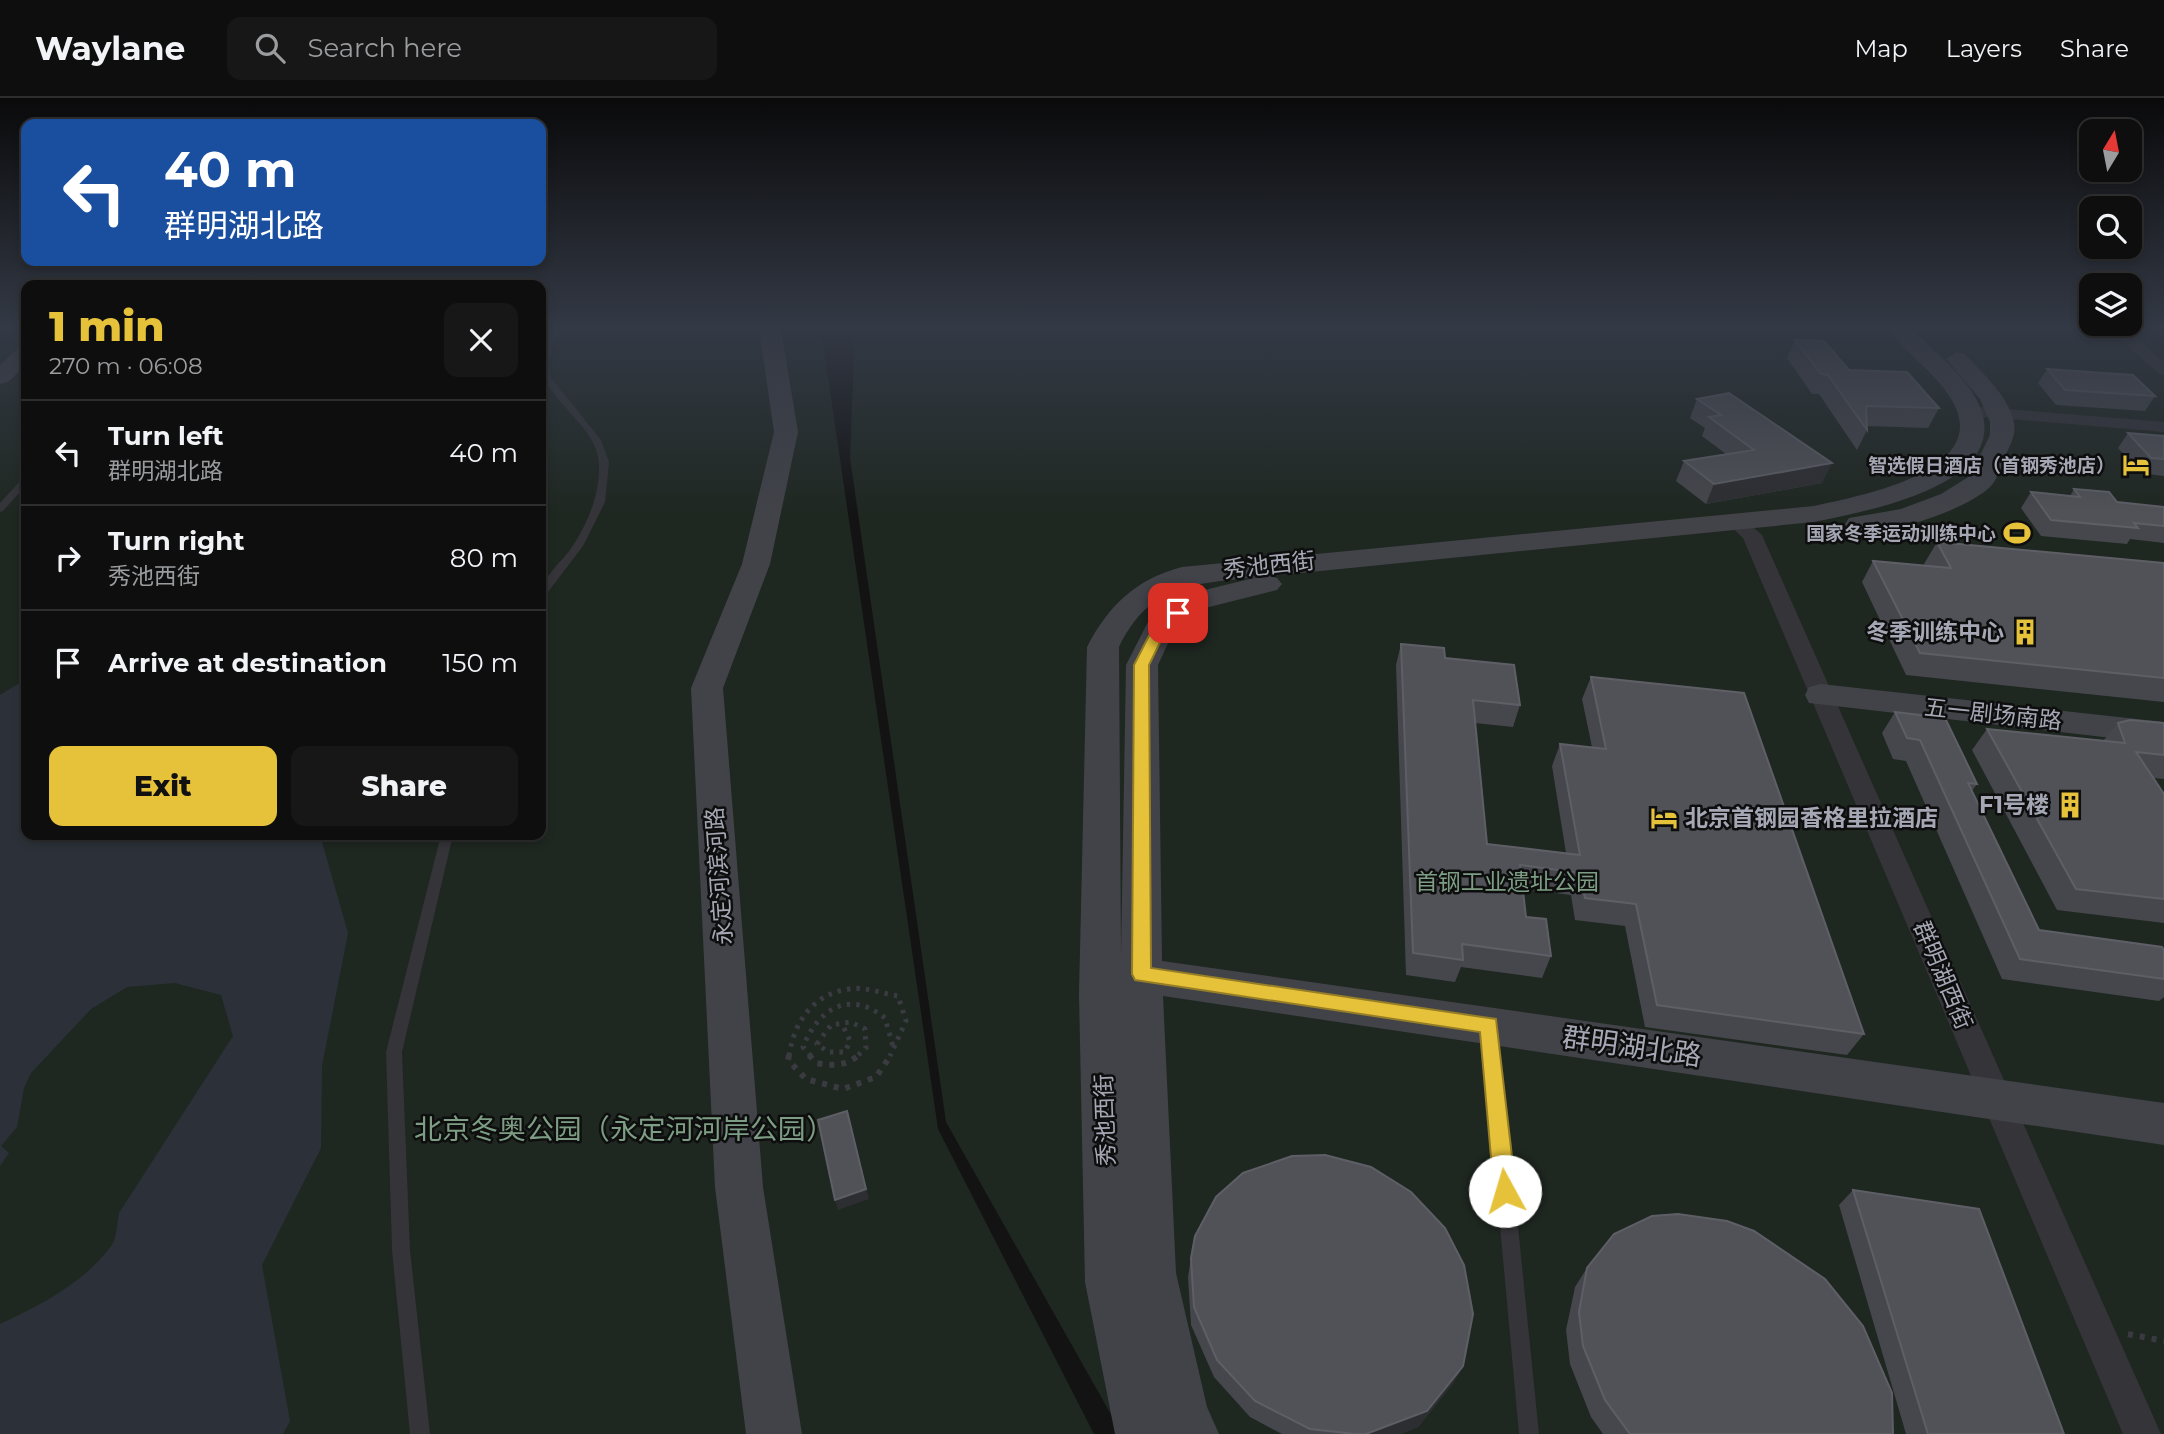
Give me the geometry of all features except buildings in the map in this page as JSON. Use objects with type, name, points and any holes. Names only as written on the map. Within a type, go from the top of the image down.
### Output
[{"type":"street","name":"永定河滨河路","points":[[774,1434],[739,1187],[707,688],[756,564],[786,432],[780,391]]},
{"type":"street","points":[[1959,391],[1984,412],[2164,427]]},
{"type":"street","points":[[1984,412],[1991,397],[1986,391]]},
{"type":"street","name":"秀池西街","points":[[1143,1434],[1110,1282],[1121,972],[1142,665],[1161,625],[1195,601],[1256,586],[1744,528],[1907,516],[1951,500],[1981,481],[2002,435],[1984,412]]},
{"type":"street","name":"群明湖西街","points":[[1744,528],[1821,695],[2142,1434]]},
{"type":"street","name":"五一剧场南路","points":[[1821,695],[2164,733]]},
{"type":"street","name":"秀池西街","points":[[1121,972],[1151,1273],[1181,1415],[1192,1434]]},
{"type":"street","name":"群明湖北路","points":[[1121,972],[2164,1124]]},
{"type":"lane","points":[[546,588],[578,546],[600,502],[604,462],[597,440],[558,391]]},
{"type":"lane","points":[[0,509],[21,486]]},
{"type":"lane","points":[[420,1434],[401,1250],[394,1052],[446,840]]},
{"type":"lane","points":[[1489,1025],[1529,1434]]},
{"type":"path","points":[[844,1027],[850,1041],[845,1052],[828,1052],[817,1044],[821,1031],[836,1021],[854,1021],[865,1029],[866,1048],[854,1062],[837,1067],[816,1063],[803,1047],[809,1027],[822,1014],[842,1006],[867,1006],[886,1018],[894,1050],[876,1077],[843,1089],[806,1079],[788,1060],[791,1033],[804,1010],[826,995],[851,988],[898,996],[906,1021],[894,1050]]},
{"type":"green space","name":"北京冬奥公园（永定河河岸公园）","points":[[0,391],[21,391],[21,840],[546,840],[546,391],[830,391],[938,1129],[1094,1434],[0,1434]]},
{"type":"green space","name":"首钢工业遗址公园","points":[[853,391],[2164,391],[2164,1434],[1122,1434],[946,1122],[850,458]]},
{"type":"shaded area","points":[[21,682],[21,840],[321,840],[348,933],[322,1066],[321,1148],[262,1265],[290,1421],[283,1434],[0,1434],[0,1324],[61,1292],[101,1259],[112,1245],[119,1213],[233,1036],[221,995],[175,983],[127,987],[91,1009],[31,1073],[24,1088],[17,1127],[1,1146],[9,1153],[0,1166],[0,695]]},
{"type":"place","name":"智选假日酒店（首钢秀池店）","points":[[2136,465]]},
{"type":"place","name":"国家冬季运动训练中心","points":[[2017,533]]},
{"type":"place","name":"冬季训练中心","points":[[2025,632]]},
{"type":"place","name":"F1号楼","points":[[2070,805]]},
{"type":"place","name":"北京首钢园香格里拉酒店","points":[[1664,818]]},
{"type":"route","points":[[1178,613],[1161,625],[1142,665],[1142,974],[1489,1025],[1505,1191]]}]
